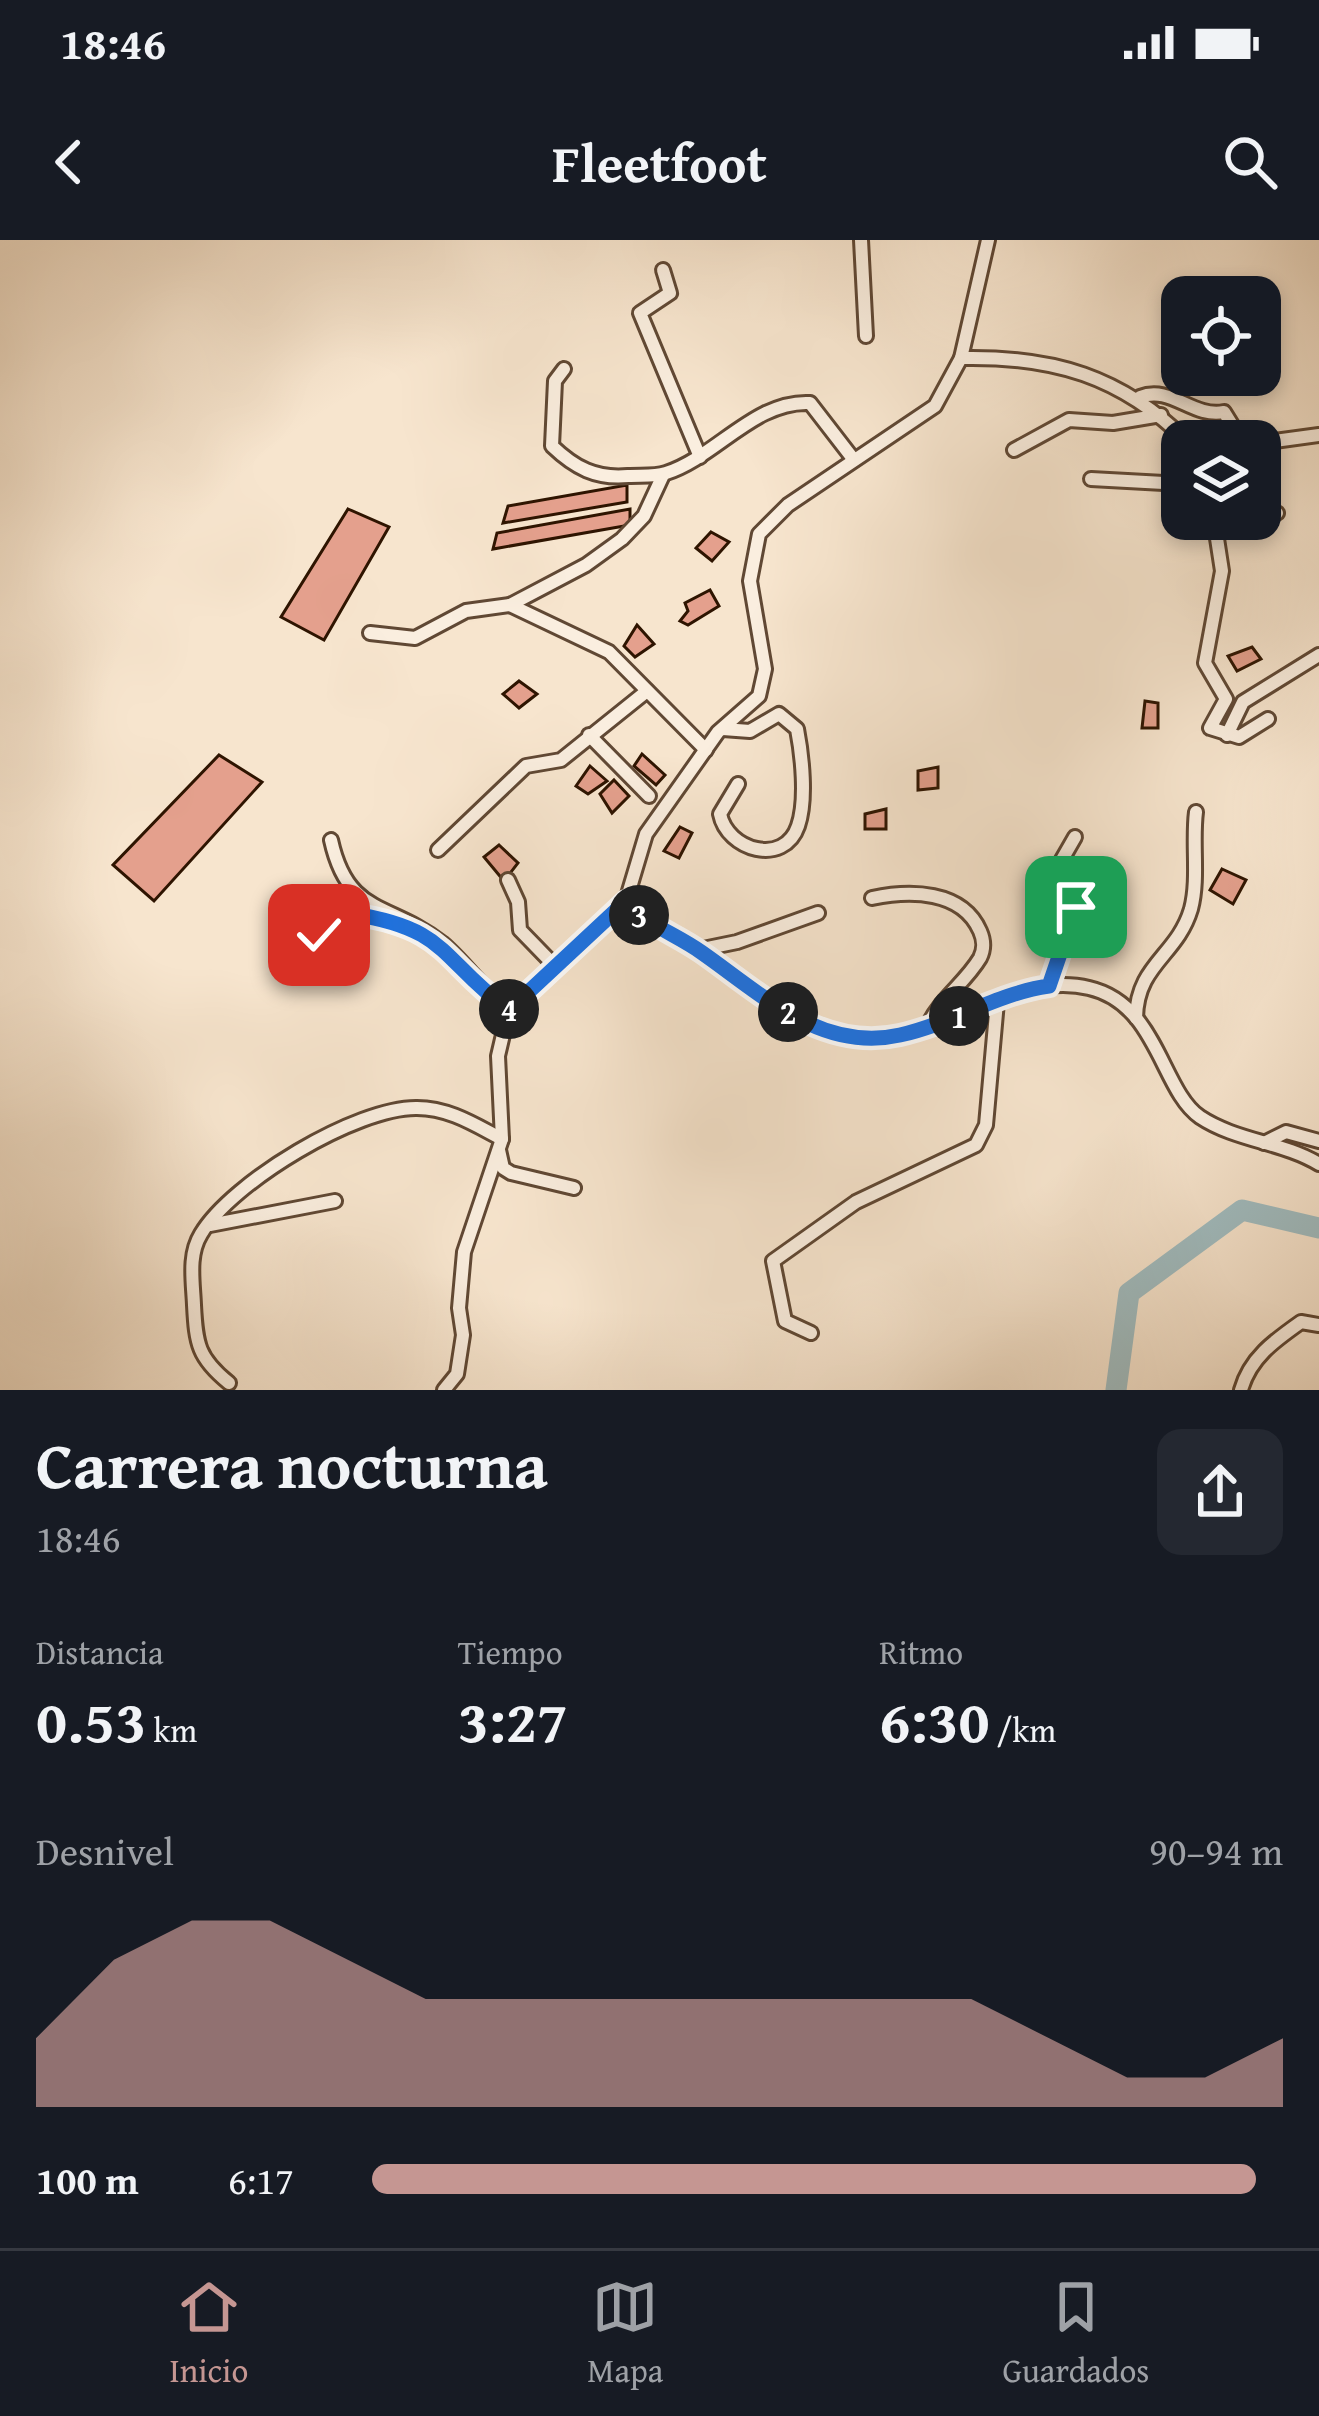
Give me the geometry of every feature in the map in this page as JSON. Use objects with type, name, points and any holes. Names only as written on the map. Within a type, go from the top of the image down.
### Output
[{"type":"street","points":[[861,240],[866,336]]},
{"type":"street","points":[[574,1188],[503,1168],[498,1056],[509,1010],[553,964],[626,901],[646,834],[723,729],[759,696],[764,684],[750,581],[759,534],[788,506],[935,406],[961,358],[988,240]]},
{"type":"street","points":[[663,270],[670,293],[640,313],[700,457]]},
{"type":"street","points":[[961,358],[1049,365],[1112,382],[1140,397],[1166,420]]},
{"type":"street","points":[[564,369],[555,381],[552,446],[595,476],[663,475],[793,402],[810,404],[854,460]]},
{"type":"street","points":[[1140,397],[1168,396],[1195,412],[1224,412],[1229,420]]},
{"type":"street","points":[[1014,450],[1069,419],[1113,423],[1161,415]]},
{"type":"street","points":[[1281,439],[1319,435]]},
{"type":"street","points":[[370,633],[415,638],[466,610],[510,605],[622,539],[644,516],[663,475]]},
{"type":"street","points":[[1091,478],[1161,483]]},
{"type":"street","points":[[1217,540],[1222,571],[1204,664],[1226,699],[1210,728],[1227,735],[1256,730],[1268,718]]},
{"type":"street","points":[[510,605],[609,652],[706,750]]},
{"type":"street","points":[[1227,735],[1243,702],[1319,656]]},
{"type":"street","points":[[438,850],[526,766],[561,760],[646,691]]},
{"type":"street","points":[[723,729],[750,731],[779,714],[797,729],[799,825],[789,842],[766,851],[744,848],[728,833],[720,814],[738,784]]},
{"type":"street","points":[[589,735],[649,796]]},
{"type":"street","points":[[1136,1018],[1136,992],[1142,979],[1183,930],[1192,903],[1196,812]]},
{"type":"street","points":[[1049,986],[1076,907],[1074,899],[1048,884],[1075,837]]},
{"type":"street","points":[[332,840],[349,889],[362,902],[441,943],[509,1010]]},
{"type":"street","points":[[508,880],[520,930],[553,964]]},
{"type":"street","points":[[872,898],[905,893],[959,903],[983,938],[980,958],[942,999],[928,1025]]},
{"type":"street","points":[[626,901],[646,923],[698,950],[758,998],[833,1035],[870,1039],[1049,986],[1094,988],[1136,1018],[1198,1116],[1319,1165]]},
{"type":"street","points":[[698,950],[737,942],[818,913]]},
{"type":"street","points":[[319,935],[353,914],[414,928]]},
{"type":"street","points":[[811,1333],[785,1321],[773,1261],[856,1202],[976,1145],[986,1125],[997,1002]]},
{"type":"street","points":[[230,1383],[204,1363],[196,1348],[193,1256],[209,1225],[238,1188],[278,1162],[387,1110],[419,1107],[453,1114],[500,1144]]},
{"type":"street","points":[[1263,1143],[1286,1132],[1319,1141]]},
{"type":"street","points":[[444,1390],[457,1374],[463,1335],[459,1308],[464,1252],[500,1144]]},
{"type":"street","points":[[209,1225],[335,1201]]},
{"type":"street","points":[[1241,1390],[1254,1361],[1279,1338],[1301,1322],[1319,1325]]},
{"type":"building","points":[[627,485],[627,502],[503,523],[508,506]]},
{"type":"building","points":[[348,509],[389,527],[324,640],[281,617]]},
{"type":"building","points":[[630,509],[630,525],[493,549],[497,533]]},
{"type":"building","points":[[711,532],[729,542],[712,561],[696,548]]},
{"type":"building","points":[[710,590],[719,606],[688,625],[680,621],[688,611],[685,603]]},
{"type":"building","points":[[637,625],[654,644],[635,657],[624,646]]},
{"type":"building","points":[[1252,647],[1261,659],[1237,671],[1228,656]]},
{"type":"building","points":[[519,681],[537,694],[519,708],[503,694]]},
{"type":"building","points":[[1145,701],[1158,703],[1158,728],[1142,728]]},
{"type":"building","points":[[642,754],[665,775],[656,785],[634,766]]},
{"type":"building","points":[[219,755],[262,782],[154,901],[113,865]]},
{"type":"building","points":[[590,766],[607,781],[588,794],[576,786]]},
{"type":"building","points":[[938,767],[938,788],[918,790],[918,771]]},
{"type":"building","points":[[614,780],[629,796],[612,813],[600,794]]},
{"type":"building","points":[[886,809],[886,829],[865,829],[865,814]]},
{"type":"building","points":[[680,827],[692,833],[679,858],[664,851]]},
{"type":"building","points":[[499,845],[518,863],[504,881],[484,857]]},
{"type":"building","points":[[1222,869],[1246,880],[1233,904],[1210,890]]},
{"type":"waterway","points":[[1116,1390],[1129,1293],[1242,1210],[1319,1228]]},
{"type":"route","points":[[319,935],[353,914],[414,928],[441,943],[509,1010],[565,952],[626,901],[646,923],[698,950],[758,998],[833,1035],[870,1039],[901,1035],[1027,989],[1049,986],[1076,907]]}]
